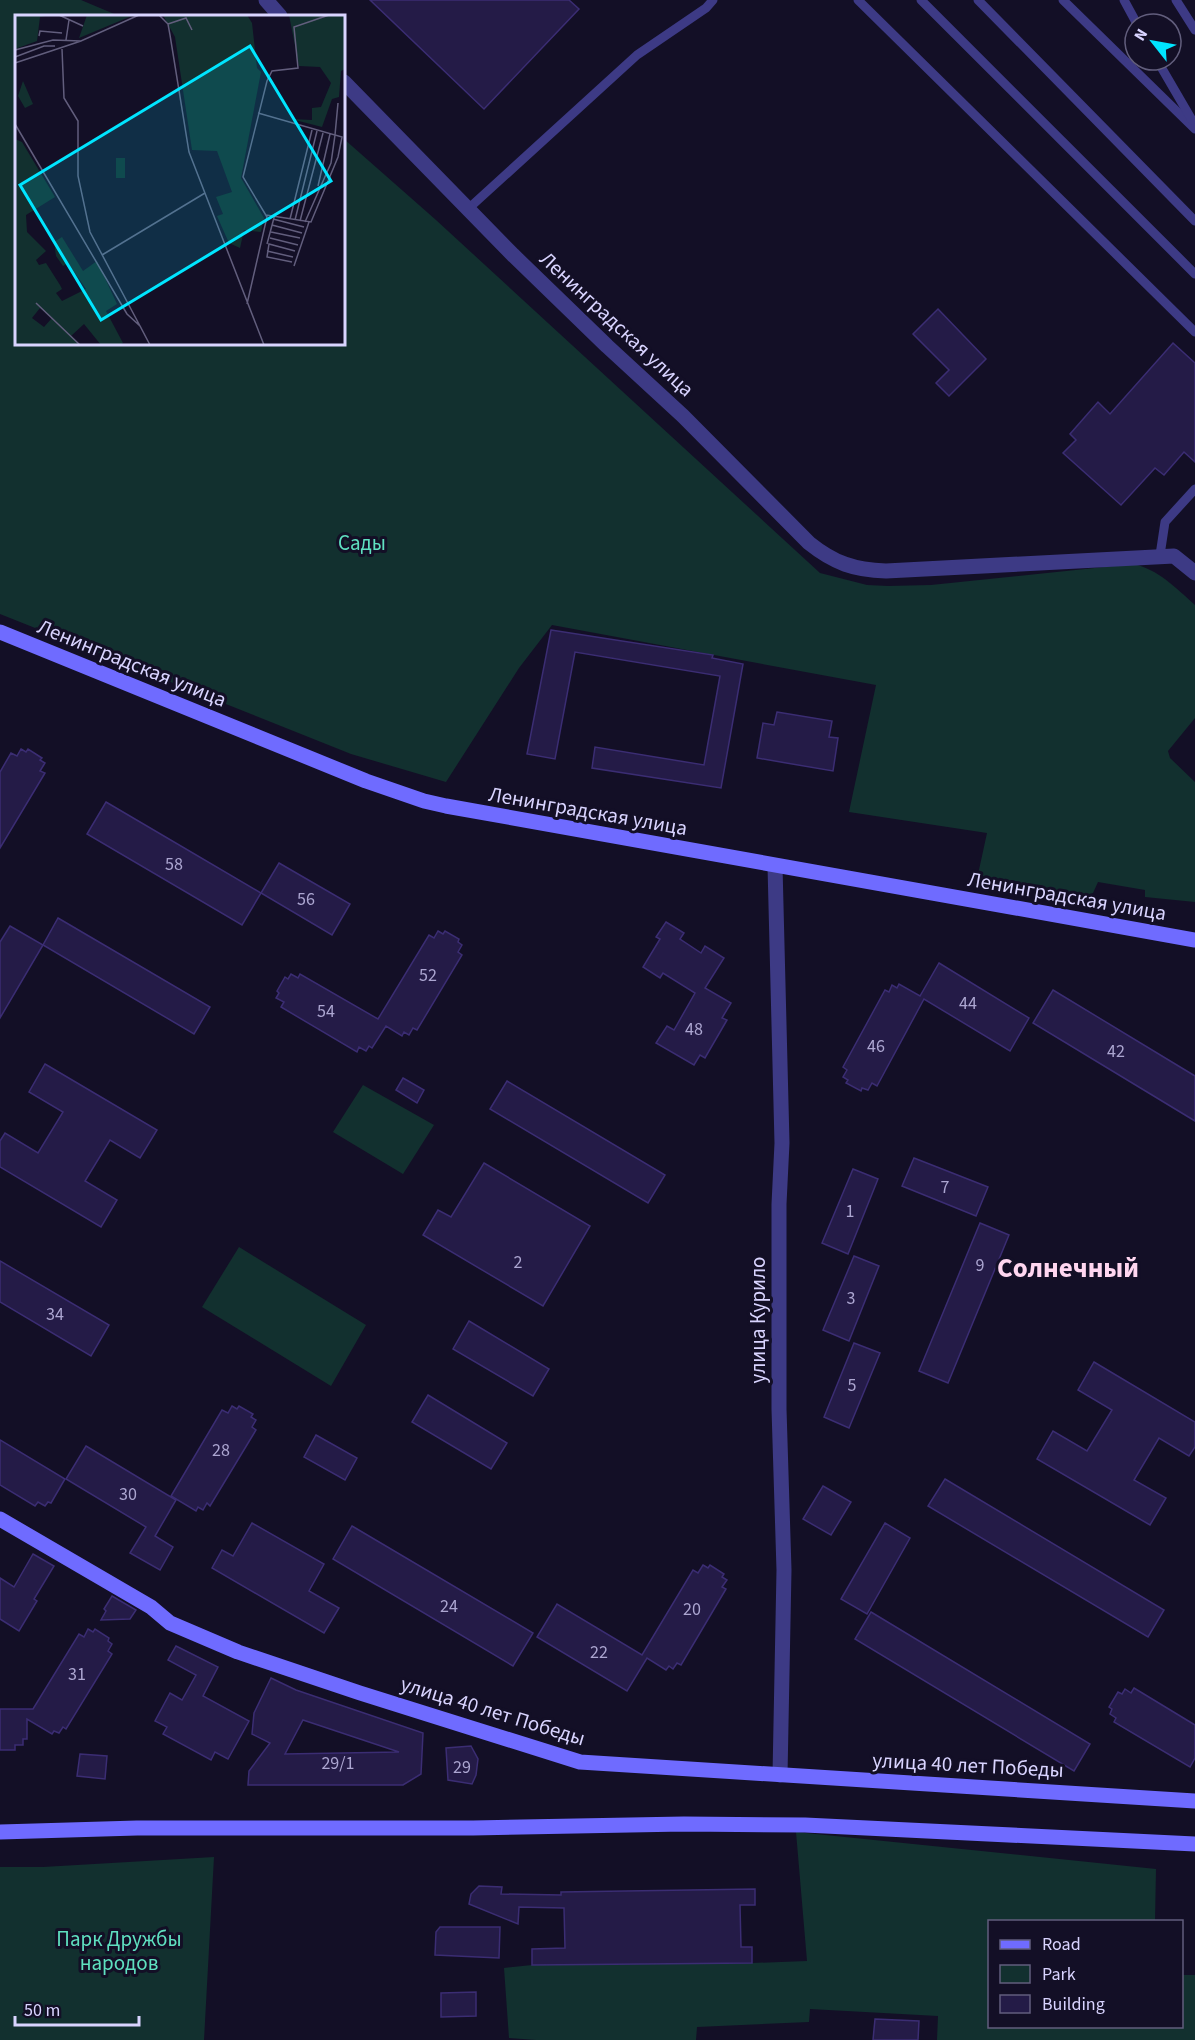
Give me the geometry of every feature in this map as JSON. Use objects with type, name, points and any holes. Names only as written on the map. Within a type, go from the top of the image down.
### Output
[{"type":"street","points":[[266,0],[279,15]]},
{"type":"street","name":"Ленинградская улица","points":[[345,83],[607,346],[683,416],[809,543],[836,562],[862,570],[886,571],[1160,555],[1174,556],[1195,573]]},
{"type":"street","name":"Ленинградская улица","points":[[0,632],[366,781],[424,801],[1195,940]]},
{"type":"street","name":"улица Курило","points":[[775,866],[782,1143],[779,1204],[779,1409],[784,1570],[780,1775]]},
{"type":"street","name":"улица 40 лет Победы","points":[[0,1519],[151,1607],[170,1623],[238,1652],[360,1693],[580,1761],[1088,1792],[1195,1801]]},
{"type":"street","points":[[0,1832],[137,1828],[794,1825],[1195,1844]]},
{"type":"lane","points":[[468,209],[637,55],[706,8],[713,0]]},
{"type":"lane","points":[[858,0],[1195,333]]},
{"type":"lane","points":[[921,0],[1195,274]]},
{"type":"lane","points":[[978,0],[1195,221]]},
{"type":"lane","points":[[1063,0],[1195,128]]},
{"type":"lane","points":[[1176,0],[1195,30]]},
{"type":"lane","points":[[1164,72],[1195,128]]},
{"type":"lane","points":[[1160,555],[1165,522],[1193,496]]},
{"type":"green space","name":"Сады","points":[[0,0],[81,0],[117,15],[15,15],[15,345],[345,345],[345,140],[436,220],[820,573],[867,585],[931,585],[1133,564],[1151,570],[1181,592],[1195,605],[1195,718],[1168,751],[1170,758],[1195,782],[1195,902],[1145,897],[1145,890],[1098,882],[1093,893],[1078,897],[977,879],[987,833],[849,812],[876,685],[552,625],[519,668],[446,782],[351,754],[0,614]]},
{"type":"green space","points":[[363,1085],[434,1125],[403,1174],[333,1132]]},
{"type":"green space","points":[[239,1247],[366,1325],[331,1386],[202,1307]]},
{"type":"green space","points":[[796,1832],[1156,1869],[1155,1920],[988,1920],[988,2028],[1183,2028],[1183,1975],[1195,1975],[1195,2040],[937,2040],[938,2016],[810,2009],[809,2022],[697,2027],[696,2040],[509,2038],[504,1968],[532,1965],[807,1961]]},
{"type":"green space","name":"Парк Дружбы народов","points":[[214,1857],[204,2040],[0,2040],[0,1867],[43,1867]]},
{"type":"building","points":[[370,0],[569,0],[579,9],[484,109]]},
{"type":"building","points":[[938,309],[986,359],[949,396],[936,383],[949,370],[913,334]]},
{"type":"building","points":[[1173,343],[1195,363],[1195,462],[1184,452],[1164,475],[1155,468],[1121,505],[1063,453],[1076,440],[1070,434],[1098,402],[1110,414]]},
{"type":"building","points":[[551,630],[713,655],[712,658],[743,664],[721,788],[592,768],[595,747],[704,765],[720,676],[575,652],[555,759],[527,754]]},
{"type":"building","points":[[777,712],[832,721],[829,737],[838,738],[833,771],[757,758],[763,723],[774,725]]},
{"type":"building","points":[[21,749],[26,752],[28,749],[42,758],[40,760],[45,763],[40,771],[45,773],[0,848],[0,772],[11,753],[17,756]]},
{"type":"building","points":[[106,802],[261,893],[242,925],[87,834]]},
{"type":"building","points":[[279,863],[350,904],[332,935],[261,893]]},
{"type":"building","points":[[58,918],[210,1007],[194,1034],[43,945]]},
{"type":"building","points":[[666,922],[684,933],[680,939],[701,953],[705,946],[724,958],[705,988],[731,1003],[722,1018],[727,1020],[705,1058],[700,1055],[694,1065],[656,1043],[667,1026],[674,1030],[695,993],[663,973],[660,978],[643,967],[660,939],[656,937]]},
{"type":"building","points":[[10,926],[43,945],[0,1018],[0,942]]},
{"type":"building","points":[[438,931],[443,934],[445,931],[459,939],[458,942],[462,945],[458,952],[462,955],[417,1030],[413,1028],[409,1035],[404,1032],[402,1036],[386,1026],[372,1048],[369,1046],[366,1051],[359,1047],[357,1052],[281,1007],[284,1002],[276,998],[279,993],[277,991],[285,977],[288,979],[291,974],[298,978],[300,974],[378,1019],[429,935],[434,938]]},
{"type":"building","points":[[939,963],[1029,1018],[1010,1051],[924,999],[877,1086],[872,1083],[868,1090],[862,1088],[861,1091],[846,1083],[848,1080],[843,1077],[847,1070],[843,1067],[885,990],[889,992],[892,985],[897,988],[899,984],[920,996]]},
{"type":"building","points":[[1053,990],[1195,1076],[1195,1121],[1033,1023]]},
{"type":"building","points":[[45,1064],[157,1130],[140,1158],[110,1140],[85,1181],[117,1200],[101,1227],[0,1167],[0,1141],[5,1133],[38,1153],[63,1112],[29,1092]]},
{"type":"building","points":[[403,1078],[424,1090],[417,1103],[396,1090]]},
{"type":"building","points":[[507,1081],[665,1175],[648,1203],[490,1109]]},
{"type":"building","points":[[914,1158],[988,1187],[976,1216],[902,1186]]},
{"type":"building","points":[[484,1163],[590,1226],[543,1306],[423,1235],[438,1210],[451,1217]]},
{"type":"building","points":[[853,1169],[878,1179],[848,1254],[822,1243]]},
{"type":"building","points":[[980,1223],[1009,1235],[948,1383],[919,1371]]},
{"type":"building","points":[[854,1256],[879,1266],[849,1341],[823,1330]]},
{"type":"building","points":[[0,1261],[109,1325],[91,1356],[0,1302]]},
{"type":"building","points":[[469,1321],[549,1369],[533,1396],[453,1349]]},
{"type":"building","points":[[854,1343],[880,1353],[849,1428],[824,1417]]},
{"type":"building","points":[[1094,1362],[1195,1422],[1195,1447],[1189,1456],[1159,1438],[1134,1480],[1166,1498],[1150,1525],[1037,1459],[1053,1431],[1087,1451],[1112,1410],[1078,1390]]},
{"type":"building","points":[[428,1395],[507,1443],[491,1469],[412,1422]]},
{"type":"building","points":[[232,1406],[237,1409],[239,1406],[253,1414],[251,1417],[256,1420],[252,1427],[256,1430],[210,1506],[207,1503],[203,1510],[198,1507],[196,1511],[171,1496],[222,1410],[228,1413]]},
{"type":"building","points":[[316,1435],[357,1458],[345,1480],[304,1457]]},
{"type":"building","points":[[0,1440],[65,1479],[51,1503],[48,1502],[45,1506],[38,1502],[35,1506],[0,1485]]},
{"type":"building","points":[[86,1446],[176,1500],[155,1536],[173,1547],[160,1570],[130,1553],[146,1527],[66,1479]]},
{"type":"building","points":[[945,1479],[1164,1610],[1148,1637],[928,1506]]},
{"type":"building","points":[[823,1486],[851,1502],[831,1535],[803,1519]]},
{"type":"building","points":[[252,1523],[324,1564],[309,1591],[339,1608],[324,1633],[212,1568],[222,1550],[233,1556]]},
{"type":"building","points":[[885,1523],[910,1538],[867,1614],[841,1599]]},
{"type":"building","points":[[352,1526],[533,1633],[513,1666],[333,1559]]},
{"type":"building","points":[[33,1554],[54,1566],[34,1599],[37,1601],[19,1631],[0,1619],[0,1578],[14,1587]]},
{"type":"building","points":[[703,1565],[708,1568],[710,1565],[724,1574],[722,1577],[727,1580],[722,1587],[726,1589],[681,1665],[677,1663],[673,1669],[669,1666],[666,1670],[647,1658],[627,1691],[537,1637],[557,1604],[642,1655],[693,1570],[698,1573]]},
{"type":"building","points":[[112,1596],[136,1610],[130,1619],[101,1620],[106,1611],[104,1609]]},
{"type":"building","points":[[871,1612],[1090,1744],[1074,1771],[855,1639]]},
{"type":"building","points":[[88,1629],[93,1632],[95,1629],[109,1638],[108,1641],[112,1644],[108,1651],[112,1654],[66,1729],[63,1727],[59,1733],[54,1731],[52,1734],[27,1719],[27,1739],[23,1739],[23,1745],[15,1745],[15,1750],[0,1750],[0,1709],[33,1709],[79,1634],[84,1637]]},
{"type":"building","points":[[176,1646],[218,1667],[203,1696],[249,1721],[228,1759],[215,1752],[211,1760],[163,1734],[167,1727],[155,1721],[170,1693],[182,1700],[196,1675],[168,1660]]},
{"type":"building","points":[[271,1678],[296,1690],[423,1733],[421,1774],[403,1785],[248,1785],[249,1771],[270,1743],[252,1734],[254,1713]],"holes":[[[303,1720],[399,1752],[285,1754]]]},
{"type":"building","points":[[1134,1688],[1195,1725],[1195,1758],[1190,1767],[1114,1722],[1116,1718],[1110,1714],[1112,1709],[1109,1707],[1118,1692],[1122,1694],[1125,1689],[1131,1693]]},
{"type":"building","points":[[471,1746],[478,1759],[472,1784],[448,1780],[446,1748]]},
{"type":"building","points":[[80,1754],[107,1756],[105,1779],[77,1776]]},
{"type":"building","points":[[479,1886],[502,1887],[501,1894],[561,1895],[561,1892],[755,1889],[755,1905],[740,1905],[741,1947],[752,1947],[752,1963],[532,1965],[532,1949],[565,1948],[564,1908],[519,1907],[518,1924],[469,1904],[471,1894]]},
{"type":"building","points":[[440,1927],[500,1927],[499,1958],[435,1955],[436,1932]]},
{"type":"building","points":[[476,1992],[476,2016],[441,2017],[441,1993]]},
{"type":"building","points":[[875,2019],[919,2021],[918,2040],[873,2040]]},
{"type":"district","name":"Солнечный","points":[[1068,1268]]}]
